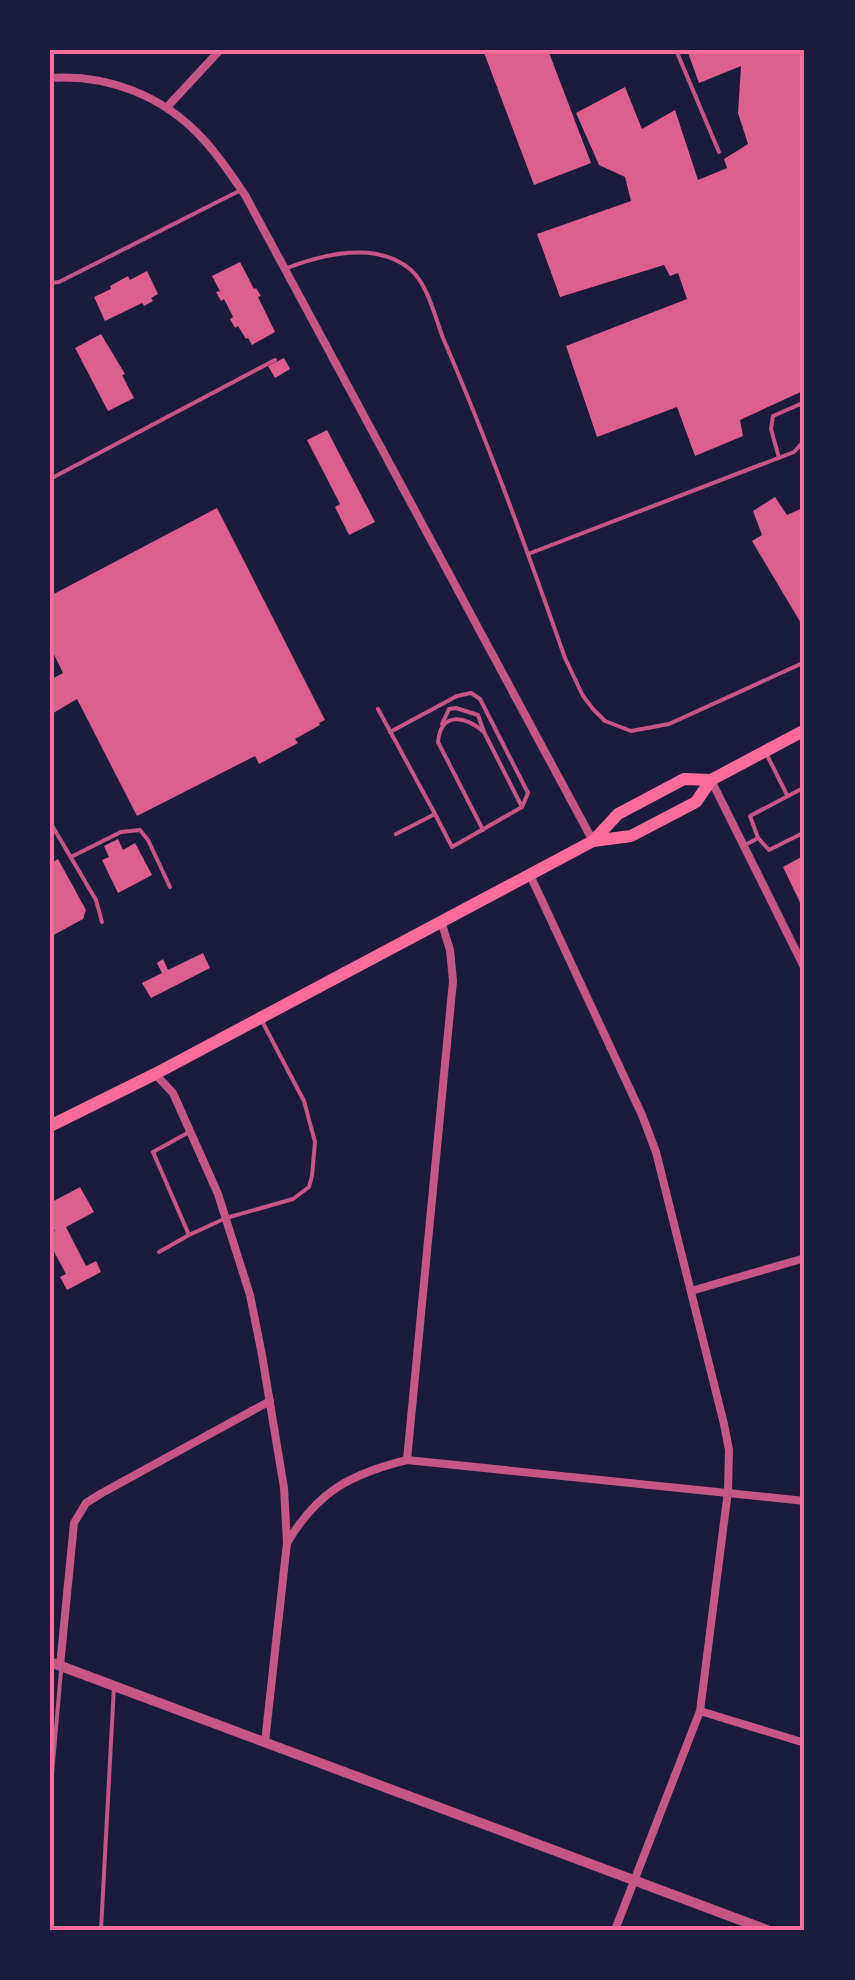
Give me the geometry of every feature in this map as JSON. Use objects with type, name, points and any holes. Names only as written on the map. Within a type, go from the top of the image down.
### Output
[{"type":"main road","points":[[50,1126],[593,842],[630,836],[696,802],[711,780],[805,730]]},
{"type":"main road","points":[[593,842],[618,814],[684,779],[711,780]]},
{"type":"street","points":[[168,106],[220,50]]},
{"type":"street","points":[[50,78],[106,82],[168,106],[203,139],[242,190],[593,842]]},
{"type":"street","points":[[711,780],[805,970]]},
{"type":"street","points":[[530,875],[656,1152],[728,1450],[728,1492],[700,1711],[616,1930]]},
{"type":"street","points":[[407,1460],[452,981],[450,950],[440,921]]},
{"type":"street","points":[[155,1074],[173,1093],[214,1183],[257,1324],[270,1402],[284,1488],[287,1543],[265,1742]]},
{"type":"street","points":[[690,1291],[805,1258]]},
{"type":"street","points":[[270,1402],[86,1503],[74,1523],[57,1665],[767,1930]]},
{"type":"street","points":[[287,1543],[309,1510],[328,1493],[352,1478],[407,1460],[805,1501]]},
{"type":"street","points":[[700,1711],[805,1743]]},
{"type":"lane","points":[[676,50],[719,152]]},
{"type":"lane","points":[[50,283],[242,190]]},
{"type":"lane","points":[[285,269],[307,260],[354,252],[376,254],[413,271],[456,368],[565,658],[583,696],[604,721],[631,731],[668,724],[805,662]]},
{"type":"lane","points":[[50,478],[275,360]]},
{"type":"lane","points":[[779,458],[771,428],[773,416],[805,402]]},
{"type":"lane","points":[[528,554],[794,452],[805,440]]},
{"type":"lane","points":[[378,709],[390,732],[435,814],[452,847],[522,808],[528,793],[476,696],[464,693],[390,732]]},
{"type":"lane","points":[[482,830],[438,742],[449,709],[478,715],[522,808]]},
{"type":"lane","points":[[440,727],[454,719],[474,723],[484,732]]},
{"type":"lane","points":[[765,751],[787,796]]},
{"type":"lane","points":[[805,786],[750,816],[758,838],[769,850],[805,832]]},
{"type":"lane","points":[[396,834],[435,814]]},
{"type":"lane","points":[[50,822],[96,900],[102,922]]},
{"type":"lane","points":[[71,857],[121,832],[140,830],[170,888]]},
{"type":"lane","points":[[742,846],[758,838]]},
{"type":"lane","points":[[159,1252],[226,1218],[293,1199],[308,1187],[315,1142],[304,1102],[260,1018]]},
{"type":"lane","points":[[189,1235],[153,1152],[191,1131]]},
{"type":"lane","points":[[50,1798],[57,1665]]},
{"type":"lane","points":[[101,1930],[114,1686]]},
{"type":"building","points":[[483,50],[548,50],[591,163],[534,185]]},
{"type":"building","points":[[687,50],[734,50],[735,54],[735,50],[805,50],[805,390],[740,420],[743,436],[695,456],[677,407],[597,437],[566,346],[687,299],[678,273],[670,276],[664,265],[560,297],[537,234],[631,201],[625,177],[599,165],[576,113],[625,87],[642,129],[675,110],[698,180],[727,168],[724,159],[748,144],[738,113],[741,66],[699,83]]},
{"type":"building","points":[[240,262],[261,296],[258,297],[275,332],[252,345],[238,326],[235,328],[212,276]]},
{"type":"building","points":[[147,271],[158,294],[151,298],[153,301],[105,321],[94,297],[128,276],[130,280]]},
{"type":"building","points":[[101,334],[134,398],[108,411],[75,348]]},
{"type":"building","points":[[284,358],[290,369],[275,378],[268,366]]},
{"type":"building","points":[[327,430],[375,522],[349,535],[335,507],[340,504],[307,440]]},
{"type":"building","points":[[775,497],[787,515],[805,507],[805,630],[752,541],[762,535],[753,511]]},
{"type":"building","points":[[217,508],[325,720],[295,739],[298,743],[259,764],[255,756],[137,816],[77,699],[50,715],[50,680],[63,673],[50,646],[50,596]]},
{"type":"building","points":[[118,839],[123,850],[135,843],[152,875],[118,893],[102,860],[109,857],[104,846]]},
{"type":"building","points":[[805,855],[805,913],[783,867]]},
{"type":"building","points":[[58,859],[86,910],[83,919],[50,937],[50,864]]},
{"type":"building","points":[[203,953],[210,968],[151,998],[142,983],[162,973],[157,963],[163,959],[168,970]]},
{"type":"building","points":[[80,1187],[94,1212],[66,1227],[86,1266],[96,1261],[101,1272],[67,1290],[60,1277],[66,1274],[50,1244],[50,1233],[55,1231],[50,1222],[50,1203]]}]
